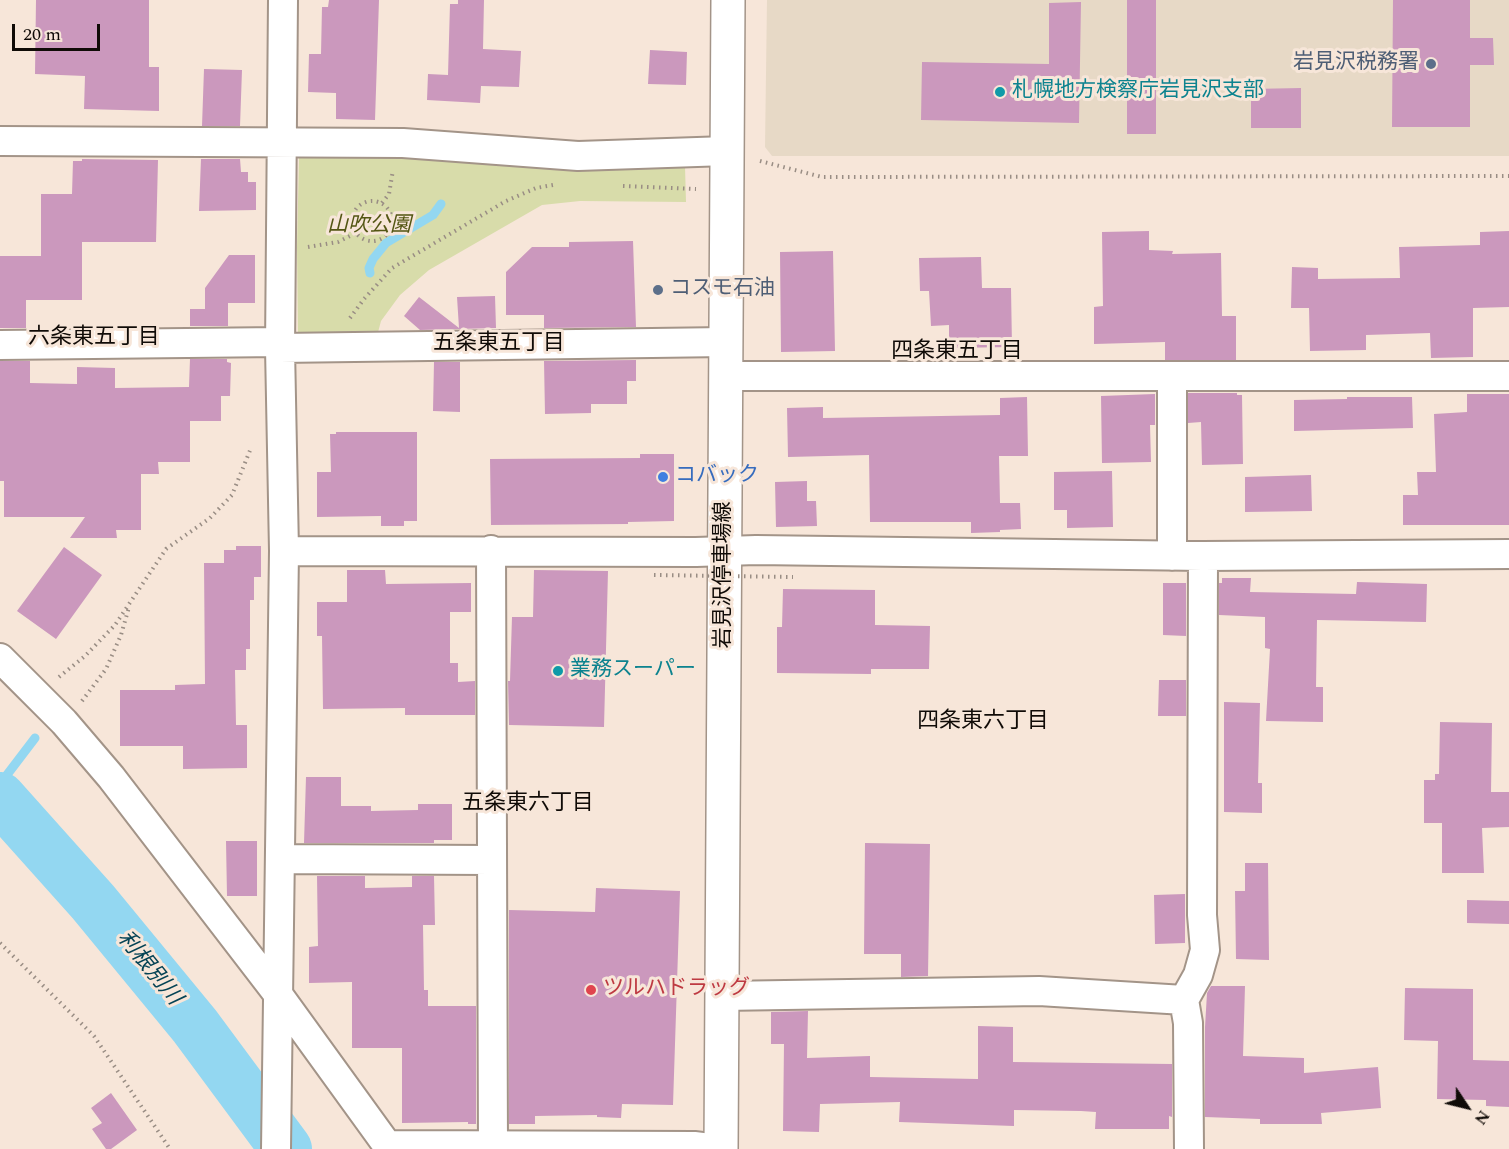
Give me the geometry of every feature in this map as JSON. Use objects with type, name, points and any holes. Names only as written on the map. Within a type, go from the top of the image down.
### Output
[{"type":"main road","name":"岩見沢停車場線","points":[[720,1149],[726,552],[728,0]]},
{"type":"street","points":[[276,1149],[284,550],[280,345],[283,0]]},
{"type":"street","points":[[0,141],[403,142],[578,156],[727,151]]},
{"type":"street","points":[[0,345],[331,346],[726,342]]},
{"type":"street","points":[[726,376],[1509,376]]},
{"type":"street","points":[[1172,376],[1172,556]]},
{"type":"street","points":[[284,550],[726,552],[756,550],[1172,556],[1509,554]]},
{"type":"street","points":[[491,550],[493,1147]]},
{"type":"street","points":[[1188,1149],[1188,1023],[1184,1000],[1198,975],[1205,950],[1202,915],[1203,556]]},
{"type":"street","points":[[0,658],[64,722],[111,777],[278,993],[387,1146],[694,1146],[720,1149]]},
{"type":"street","points":[[280,860],[491,860]]},
{"type":"street","points":[[722,996],[1039,991],[1184,1000]]},
{"type":"path","points":[[760,161],[822,177],[1509,176]]},
{"type":"path","points":[[331,346],[364,298],[392,268],[506,201],[536,188],[557,184]]},
{"type":"path","points":[[614,186],[697,189]]},
{"type":"path","points":[[376,201],[388,208],[392,226],[379,240],[366,240],[356,233],[352,226],[353,213],[363,203],[376,201]]},
{"type":"path","points":[[281,249],[316,247],[338,242],[356,233]]},
{"type":"path","points":[[36,692],[73,666],[101,641],[115,625],[166,549],[210,518],[232,495],[251,449],[281,407]]},
{"type":"path","points":[[654,575],[793,577]]},
{"type":"path","points":[[64,722],[106,669],[121,635],[131,602]]},
{"type":"path","points":[[0,943],[94,1036],[170,1149]]},
{"type":"shaded area","points":[[767,0],[1509,0],[1509,156],[772,156],[765,147]]},
{"type":"green space","name":"山吹公園","points":[[393,155],[685,166],[686,202],[580,201],[542,205],[429,270],[400,295],[381,321],[377,336],[298,337],[299,157]]},
{"type":"building","points":[[36,0],[149,0],[149,67],[159,67],[159,111],[84,109],[85,76],[35,74]]},
{"type":"building","points":[[329,0],[379,0],[375,120],[336,119],[336,93],[308,92],[309,54],[321,54],[322,7],[328,7]]},
{"type":"building","points":[[458,0],[484,0],[483,49],[521,51],[519,87],[481,86],[480,103],[427,100],[428,74],[448,75],[450,4],[458,4]]},
{"type":"building","points":[[1127,0],[1156,0],[1156,134],[1127,134]]},
{"type":"building","name":"岩見沢税務署","points":[[1393,0],[1470,0],[1470,38],[1493,38],[1494,65],[1470,65],[1470,127],[1392,127]]},
{"type":"building","name":"札幌地方検察庁岩見沢支部","points":[[1081,2],[1079,123],[921,120],[922,62],[1049,64],[1049,3]]},
{"type":"building","points":[[650,50],[687,52],[686,85],[648,84]]},
{"type":"building","points":[[204,69],[242,70],[240,126],[202,126]]},
{"type":"building","points":[[1301,88],[1301,128],[1251,128],[1251,89]]},
{"type":"building","points":[[82,159],[158,160],[156,242],[82,242],[82,300],[26,300],[26,328],[0,328],[0,256],[41,256],[41,194],[72,194],[73,161],[82,161]]},
{"type":"building","points":[[201,159],[240,159],[241,172],[248,172],[248,182],[256,182],[256,210],[199,211]]},
{"type":"building","points":[[1149,231],[1149,250],[1173,251],[1172,254],[1221,253],[1222,316],[1236,316],[1236,360],[1165,360],[1165,342],[1094,344],[1094,307],[1103,306],[1102,232]]},
{"type":"building","points":[[1509,231],[1509,307],[1473,308],[1473,357],[1431,358],[1430,333],[1366,335],[1366,350],[1310,351],[1309,308],[1291,308],[1292,267],[1318,268],[1318,279],[1400,278],[1399,247],[1480,245],[1480,232]]},
{"type":"building","points":[[633,241],[636,327],[544,328],[544,315],[506,315],[506,272],[532,247],[569,247],[569,242]]},
{"type":"building","points":[[833,251],[835,351],[781,352],[780,252]]},
{"type":"building","points":[[229,255],[255,255],[255,303],[228,303],[228,326],[190,326],[190,309],[205,309],[205,288]]},
{"type":"building","points":[[981,257],[982,288],[1011,288],[1012,347],[949,348],[949,325],[931,326],[929,291],[920,291],[919,258]]},
{"type":"building","points":[[495,296],[496,328],[420,330],[404,316],[419,297],[459,328],[457,297]]},
{"type":"building","points":[[190,359],[227,359],[227,362],[231,363],[230,396],[221,396],[221,421],[190,421],[190,462],[158,462],[159,474],[141,474],[141,530],[116,530],[117,538],[70,538],[85,517],[4,517],[4,481],[0,481],[0,361],[30,361],[30,383],[77,384],[77,367],[115,368],[115,388],[189,387]]},
{"type":"building","points":[[636,360],[636,381],[627,381],[627,404],[591,404],[591,413],[545,414],[544,361]]},
{"type":"building","points":[[434,362],[460,362],[460,412],[433,411]]},
{"type":"building","points":[[1188,393],[1237,393],[1237,395],[1242,395],[1243,464],[1202,465],[1201,422],[1188,423]]},
{"type":"building","points":[[1155,394],[1155,425],[1150,425],[1151,462],[1102,463],[1101,396]]},
{"type":"building","points":[[1467,394],[1509,394],[1509,525],[1403,525],[1403,495],[1418,495],[1417,472],[1436,472],[1434,414],[1467,412]]},
{"type":"building","points":[[1027,397],[1028,456],[999,456],[1000,503],[1020,503],[1021,529],[971,533],[971,522],[870,522],[869,455],[788,457],[787,408],[823,407],[823,418],[1000,415],[1000,398]]},
{"type":"building","points":[[1347,397],[1412,397],[1413,428],[1294,431],[1294,400],[1347,399]]},
{"type":"building","points":[[336,432],[417,432],[417,521],[404,521],[404,526],[381,526],[381,516],[317,517],[317,472],[331,472],[330,434],[336,434]]},
{"type":"building","points":[[640,454],[674,454],[674,521],[628,522],[628,524],[491,525],[490,459],[640,458]]},
{"type":"building","points":[[1112,471],[1113,527],[1067,528],[1067,510],[1054,510],[1054,472]]},
{"type":"building","points":[[1311,475],[1312,511],[1245,512],[1245,477]]},
{"type":"building","points":[[807,481],[807,501],[816,501],[817,526],[776,527],[775,482]]},
{"type":"building","points":[[236,546],[261,546],[261,577],[254,577],[254,600],[250,600],[250,649],[246,649],[246,670],[235,670],[236,725],[247,725],[247,768],[183,769],[183,746],[120,746],[120,690],[175,690],[175,685],[205,684],[204,563],[224,563],[224,550],[236,550]]},
{"type":"building","points":[[64,547],[102,575],[56,639],[17,611]]},
{"type":"building","points":[[347,570],[385,570],[386,584],[471,583],[471,612],[450,612],[450,663],[458,663],[458,682],[475,681],[475,715],[405,715],[405,708],[323,709],[322,636],[317,636],[317,602],[347,602]]},
{"type":"building","name":"業務スーパー","points":[[534,570],[608,571],[604,727],[509,725],[508,681],[510,681],[512,617],[533,617]]},
{"type":"building","points":[[1222,578],[1251,578],[1250,592],[1356,594],[1357,582],[1427,584],[1426,622],[1317,620],[1316,687],[1323,687],[1323,722],[1266,721],[1270,649],[1265,648],[1265,617],[1219,615],[1219,583],[1222,583]]},
{"type":"building","points":[[1163,583],[1186,583],[1186,636],[1163,635]]},
{"type":"building","points":[[783,589],[875,590],[875,625],[930,626],[929,669],[871,669],[871,674],[777,673],[777,627],[782,627]]},
{"type":"building","points":[[1159,680],[1186,680],[1186,716],[1158,716]]},
{"type":"building","points":[[1224,702],[1260,703],[1258,783],[1262,783],[1262,813],[1224,812]]},
{"type":"building","points":[[1440,722],[1492,723],[1491,792],[1509,792],[1509,827],[1482,828],[1484,873],[1442,873],[1442,823],[1424,823],[1424,780],[1435,780],[1435,774],[1439,774]]},
{"type":"building","points":[[306,777],[341,777],[341,806],[371,806],[371,811],[418,810],[418,804],[452,804],[452,840],[434,840],[434,843],[304,843]]},
{"type":"building","points":[[226,841],[257,841],[257,896],[227,896]]},
{"type":"building","points":[[865,843],[930,844],[928,976],[901,977],[901,954],[864,954]]},
{"type":"building","points":[[1245,863],[1268,863],[1269,960],[1236,959],[1235,891],[1245,891]]},
{"type":"building","points":[[317,876],[365,876],[365,888],[412,887],[412,876],[434,876],[435,925],[423,925],[424,990],[428,990],[428,1006],[476,1006],[476,1124],[468,1124],[468,1122],[402,1123],[402,1048],[352,1048],[352,982],[309,983],[309,947],[318,946]]},
{"type":"building","name":"ツルハドラッグ","points":[[596,888],[680,891],[673,1105],[622,1104],[621,1118],[597,1117],[597,1115],[535,1116],[535,1124],[509,1124],[509,910],[595,912]]},
{"type":"building","points":[[1185,894],[1185,943],[1155,944],[1154,895]]},
{"type":"building","points":[[1467,900],[1509,901],[1509,924],[1467,923]]},
{"type":"building","points":[[1211,986],[1245,986],[1243,1056],[1304,1058],[1304,1073],[1378,1067],[1381,1108],[1321,1113],[1322,1124],[1260,1124],[1260,1119],[1205,1117],[1205,1027],[1207,993]]},
{"type":"building","points":[[1405,988],[1473,989],[1473,1060],[1509,1061],[1509,1107],[1486,1106],[1486,1100],[1437,1099],[1438,1041],[1404,1040]]},
{"type":"building","points":[[808,1011],[807,1058],[870,1056],[870,1077],[978,1079],[978,1026],[1013,1027],[1013,1062],[1172,1064],[1172,1117],[1169,1116],[1169,1129],[1095,1129],[1096,1112],[1081,1111],[1014,1110],[1014,1126],[899,1122],[900,1102],[820,1104],[819,1132],[783,1131],[784,1044],[771,1044],[771,1012]]},
{"type":"building","points":[[111,1093],[137,1130],[111,1149],[106,1149],[92,1129],[102,1123],[91,1108]]},
{"type":"waterway","points":[[370,273],[369,268],[373,259],[386,243],[433,215],[441,204]]},
{"type":"waterway","points":[[0,784],[35,738]]},
{"type":"waterway","name":"利根別川","points":[[0,798],[93,902],[195,1026],[286,1149]]},
{"type":"place","name":"岩見沢税務署","points":[[1431,64]]},
{"type":"place","name":"札幌地方検察庁岩見沢支部","points":[[1000,92]]},
{"type":"place","name":"コスモ石油","points":[[658,290]]},
{"type":"place","name":"コバック","points":[[663,477]]},
{"type":"place","name":"業務スーパー","points":[[558,671]]},
{"type":"place","name":"ツルハドラッグ","points":[[591,990]]},
{"type":"district","name":"六条東五丁目","points":[[94,339]]},
{"type":"district","name":"五条東五丁目","points":[[499,345]]},
{"type":"district","name":"四条東五丁目","points":[[957,353]]},
{"type":"district","name":"四条東六丁目","points":[[983,723]]},
{"type":"district","name":"五条東六丁目","points":[[528,805]]}]
